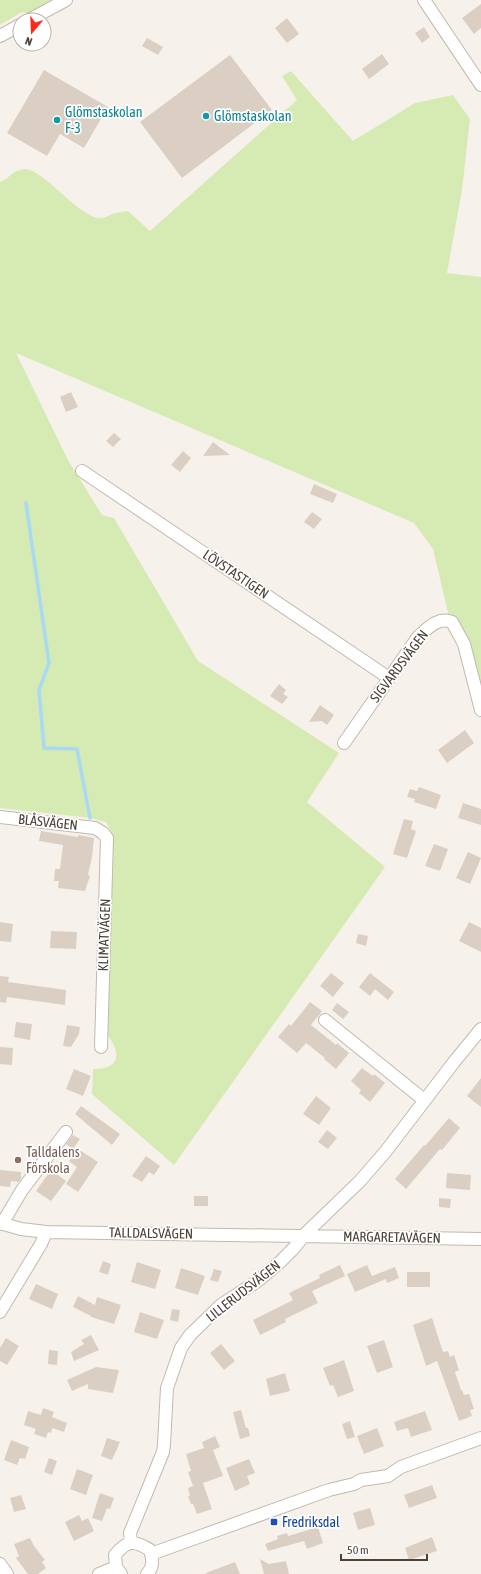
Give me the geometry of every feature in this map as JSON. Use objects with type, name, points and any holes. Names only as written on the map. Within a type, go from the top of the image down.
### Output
[{"type":"street","points":[[44,12],[66,0]]},
{"type":"street","points":[[424,0],[481,85]]},
{"type":"street","points":[[0,36],[12,29]]},
{"type":"street","name":"LÖVSTASTIGEN","points":[[82,471],[389,678]]},
{"type":"street","name":"SIGVARDSVÄGEN","points":[[344,743],[418,637],[434,624],[442,621],[450,621],[454,625],[464,644],[481,710]]},
{"type":"street","name":"BLÅSVÄGEN","points":[[0,817],[95,828]]},
{"type":"street","name":"KLIMATVÄGEN","points":[[95,828],[103,833],[107,838],[101,1047]]},
{"type":"street","points":[[324,1020],[424,1100]]},
{"type":"street","name":"LILLERUDSVÄGEN","points":[[131,1542],[130,1533],[163,1452],[167,1388],[181,1348],[190,1335],[206,1318],[221,1305],[259,1280],[280,1262],[304,1235],[371,1170],[424,1100],[481,1029]]},
{"type":"street","points":[[1,1223],[22,1190],[66,1132]]},
{"type":"street","name":"TALLDALSVÄGEN","points":[[1,1223],[21,1230],[46,1232],[304,1235]]},
{"type":"street","points":[[0,1312],[41,1244],[46,1232]]},
{"type":"street","name":"MARGARETAVÄGEN","points":[[304,1235],[481,1239]]},
{"type":"street","points":[[151,1554],[329,1490],[354,1484],[360,1480],[388,1476],[401,1467],[481,1438]]},
{"type":"street","points":[[99,1574],[118,1571],[116,1555],[123,1545],[131,1542],[141,1544],[150,1550],[153,1563],[149,1572],[146,1574]]},
{"type":"street","points":[[0,1564],[7,1574]]},
{"type":"green space","points":[[0,0],[57,0],[33,12],[12,12],[12,18],[0,25]]},
{"type":"green space","points":[[291,71],[353,141],[415,103],[453,95],[470,119],[462,190],[447,273],[481,277],[481,710],[450,621],[433,549],[414,523],[16,353],[68,460],[102,515],[114,518],[198,661],[339,753],[307,802],[385,867],[174,1165],[92,1094],[93,1069],[109,1066],[114,1063],[116,1058],[114,1046],[106,1033],[111,832],[106,822],[90,818],[0,808],[0,182],[20,170],[24,169],[32,171],[51,184],[82,211],[92,216],[102,218],[128,211],[150,231],[297,100],[282,76]]},
{"type":"building","points":[[481,4],[481,28],[474,34],[462,18]]},
{"type":"building","points":[[287,18],[299,34],[287,43],[275,28]]},
{"type":"building","points":[[424,27],[430,37],[422,43],[415,33]]},
{"type":"building","points":[[147,38],[163,47],[158,55],[142,46]]},
{"type":"building","points":[[382,54],[389,64],[369,79],[362,69]]},
{"type":"building","name":"Glömstaskolan","points":[[230,55],[272,110],[182,178],[140,122]]},
{"type":"building","name":"Glömstaskolan F-3","points":[[44,70],[108,107],[84,148],[60,134],[47,156],[7,133]]},
{"type":"building","points":[[71,392],[78,407],[66,412],[60,397]]},
{"type":"building","points":[[114,433],[121,439],[113,447],[106,441]]},
{"type":"building","points":[[213,442],[230,455],[203,456]]},
{"type":"building","points":[[183,451],[191,458],[180,472],[171,465]]},
{"type":"building","points":[[314,484],[337,494],[333,503],[310,494]]},
{"type":"building","points":[[312,512],[322,519],[314,529],[304,522]]},
{"type":"building","points":[[279,684],[286,690],[283,694],[288,697],[282,704],[270,696]]},
{"type":"building","points":[[320,705],[334,715],[327,725],[322,721],[309,722]]},
{"type":"building","points":[[465,730],[474,743],[447,763],[438,750]]},
{"type":"building","points":[[419,787],[441,795],[436,809],[414,802],[415,799],[407,797],[410,789],[417,791]]},
{"type":"building","points":[[463,803],[481,809],[481,825],[458,818]]},
{"type":"building","points":[[404,819],[413,821],[411,829],[416,831],[407,858],[393,854]]},
{"type":"building","points":[[41,831],[94,838],[88,875],[90,876],[85,891],[58,888],[59,881],[54,881],[55,869],[60,869],[63,845],[39,841]]},
{"type":"building","points":[[434,844],[448,849],[440,871],[425,866]]},
{"type":"building","points":[[468,852],[481,858],[470,884],[456,878]]},
{"type":"building","points":[[0,922],[13,924],[11,942],[0,941]]},
{"type":"building","points":[[469,922],[481,928],[481,952],[459,941]]},
{"type":"building","points":[[51,931],[77,932],[76,949],[50,948]]},
{"type":"building","points":[[358,934],[368,936],[366,946],[356,943]]},
{"type":"building","points":[[331,973],[344,983],[333,997],[320,986]]},
{"type":"building","points":[[370,973],[394,992],[388,1000],[375,989],[370,996],[359,987]]},
{"type":"building","points":[[0,976],[9,977],[8,982],[66,990],[65,1005],[7,997],[6,1003],[0,1002]]},
{"type":"building","points":[[310,1002],[322,1011],[311,1025],[336,1045],[337,1043],[349,1053],[336,1069],[306,1043],[297,1053],[278,1037],[289,1024],[291,1026]]},
{"type":"building","points":[[337,1003],[349,1012],[343,1019],[332,1010]]},
{"type":"building","points":[[16,1022],[32,1024],[30,1040],[14,1037]]},
{"type":"building","points":[[67,1025],[80,1027],[79,1034],[71,1047],[63,1046]]},
{"type":"building","points":[[0,1047],[13,1048],[12,1065],[0,1064]]},
{"type":"building","points":[[362,1068],[373,1076],[374,1074],[385,1083],[370,1102],[359,1093],[361,1090],[351,1081]]},
{"type":"building","points":[[74,1069],[91,1076],[83,1096],[66,1089]]},
{"type":"building","points":[[481,1078],[481,1107],[467,1096]]},
{"type":"building","points":[[316,1096],[331,1108],[319,1125],[303,1114]]},
{"type":"building","points":[[81,1106],[120,1134],[112,1145],[75,1114]]},
{"type":"building","points":[[449,1118],[460,1128],[406,1189],[395,1179]]},
{"type":"building","points":[[327,1130],[337,1138],[328,1149],[318,1142]]},
{"type":"building","points":[[73,1135],[80,1139],[73,1149],[66,1144]]},
{"type":"building","points":[[78,1149],[98,1162],[78,1192],[66,1184],[77,1167],[69,1161]]},
{"type":"building","points":[[146,1156],[160,1166],[154,1175],[149,1172],[142,1182],[132,1176]]},
{"type":"building","points":[[0,1170],[21,1172],[21,1179],[19,1182],[11,1181],[10,1187],[0,1186]]},
{"type":"building","points":[[51,1170],[66,1181],[51,1201],[36,1191]]},
{"type":"building","points":[[447,1173],[471,1175],[470,1190],[446,1188]]},
{"type":"building","points":[[194,1196],[208,1196],[208,1206],[194,1206]]},
{"type":"building","points":[[439,1198],[451,1199],[450,1208],[439,1207]]},
{"type":"building","points":[[103,1261],[111,1264],[108,1275],[99,1272]]},
{"type":"building","points":[[137,1262],[161,1270],[155,1289],[131,1282]]},
{"type":"building","points":[[340,1265],[345,1276],[312,1291],[318,1303],[285,1319],[286,1322],[260,1335],[253,1320],[293,1300],[289,1293],[320,1278],[319,1275]]},
{"type":"building","points":[[367,1265],[372,1276],[395,1267],[399,1278],[387,1283],[386,1279],[355,1292],[347,1274]]},
{"type":"building","points":[[181,1268],[205,1276],[198,1295],[175,1288]]},
{"type":"building","points":[[214,1269],[222,1271],[218,1282],[210,1280]]},
{"type":"building","points":[[407,1272],[430,1272],[430,1287],[407,1287]]},
{"type":"building","points":[[36,1284],[58,1294],[52,1309],[29,1299]]},
{"type":"building","points":[[78,1296],[95,1305],[97,1297],[121,1305],[114,1324],[91,1317],[73,1307]]},
{"type":"building","points":[[172,1309],[180,1310],[178,1322],[170,1320]]},
{"type":"building","points":[[140,1312],[164,1320],[157,1339],[134,1332]]},
{"type":"building","points":[[432,1318],[443,1352],[448,1351],[450,1357],[454,1355],[459,1370],[455,1372],[461,1390],[464,1395],[469,1394],[474,1409],[470,1410],[472,1416],[459,1421],[437,1361],[426,1366],[413,1325]]},
{"type":"building","points":[[91,1335],[99,1350],[74,1361],[71,1352],[84,1344],[81,1340]]},
{"type":"building","points":[[6,1338],[19,1346],[7,1365],[0,1361],[0,1348]]},
{"type":"building","points":[[384,1340],[393,1367],[377,1373],[367,1346]]},
{"type":"building","points":[[221,1344],[235,1361],[224,1370],[210,1353]]},
{"type":"building","points":[[49,1350],[58,1351],[57,1365],[48,1364]]},
{"type":"building","points":[[344,1360],[354,1391],[338,1397],[333,1385],[330,1386],[323,1368]]},
{"type":"building","points":[[96,1367],[119,1370],[113,1393],[88,1389],[88,1384],[72,1391],[67,1380]]},
{"type":"building","points":[[285,1373],[290,1391],[270,1396],[266,1379]]},
{"type":"building","points":[[43,1408],[54,1412],[52,1417],[67,1423],[64,1432],[52,1428],[51,1433],[48,1432],[46,1438],[34,1434],[36,1429],[24,1425],[28,1411],[41,1415]]},
{"type":"building","points":[[241,1410],[250,1436],[240,1439],[233,1412]]},
{"type":"building","points":[[425,1411],[432,1430],[411,1437],[408,1428],[397,1431],[394,1422]]},
{"type":"building","points":[[350,1421],[355,1437],[347,1439],[342,1424]]},
{"type":"building","points":[[377,1428],[384,1446],[364,1454],[357,1436]]},
{"type":"building","points":[[215,1436],[220,1447],[213,1450],[223,1476],[203,1483],[212,1509],[197,1514],[188,1496],[190,1496],[188,1488],[193,1486],[188,1472],[191,1471],[186,1454],[204,1448],[202,1442]]},
{"type":"building","points":[[107,1438],[120,1442],[112,1460],[101,1456]]},
{"type":"building","points":[[11,1440],[29,1447],[25,1459],[20,1458],[17,1465],[4,1460]]},
{"type":"building","points":[[49,1458],[57,1461],[52,1475],[44,1472]]},
{"type":"building","points":[[249,1459],[255,1473],[247,1476],[250,1484],[235,1491],[226,1468]]},
{"type":"building","points":[[77,1469],[93,1475],[86,1495],[70,1489]]},
{"type":"building","points":[[432,1485],[437,1498],[409,1508],[404,1495]]},
{"type":"building","points":[[100,1493],[114,1498],[110,1509],[107,1508],[102,1521],[92,1518]]},
{"type":"building","points":[[21,1495],[26,1509],[14,1512],[10,1498]]},
{"type":"building","points":[[370,1508],[375,1525],[358,1530],[353,1513]]},
{"type":"building","points":[[79,1515],[82,1521],[88,1518],[94,1531],[74,1541],[65,1522]]},
{"type":"building","points":[[318,1527],[323,1543],[307,1549],[304,1541],[268,1551],[265,1544],[278,1539],[277,1536],[287,1533],[288,1536]]},
{"type":"building","points":[[432,1537],[437,1551],[409,1560],[405,1548]]},
{"type":"building","points":[[30,1538],[34,1546],[45,1560],[42,1562],[46,1568],[38,1574],[28,1574],[16,1558],[19,1556],[14,1544]]},
{"type":"building","points":[[260,1559],[269,1564],[286,1561],[289,1574],[264,1574]]},
{"type":"building","points":[[235,1562],[240,1574],[206,1574],[206,1573]]},
{"type":"waterway","points":[[26,503],[49,663],[39,690],[44,748],[77,749],[90,818]]},
{"type":"place","name":"Glömstaskolan","points":[[206,116]]},
{"type":"place","name":"Glömstaskolan F-3","points":[[57,120]]},
{"type":"place","name":"Talldalens Förskola","points":[[18,1160]]},
{"type":"place","name":"Fredriksdal","points":[[274,1522]]}]
